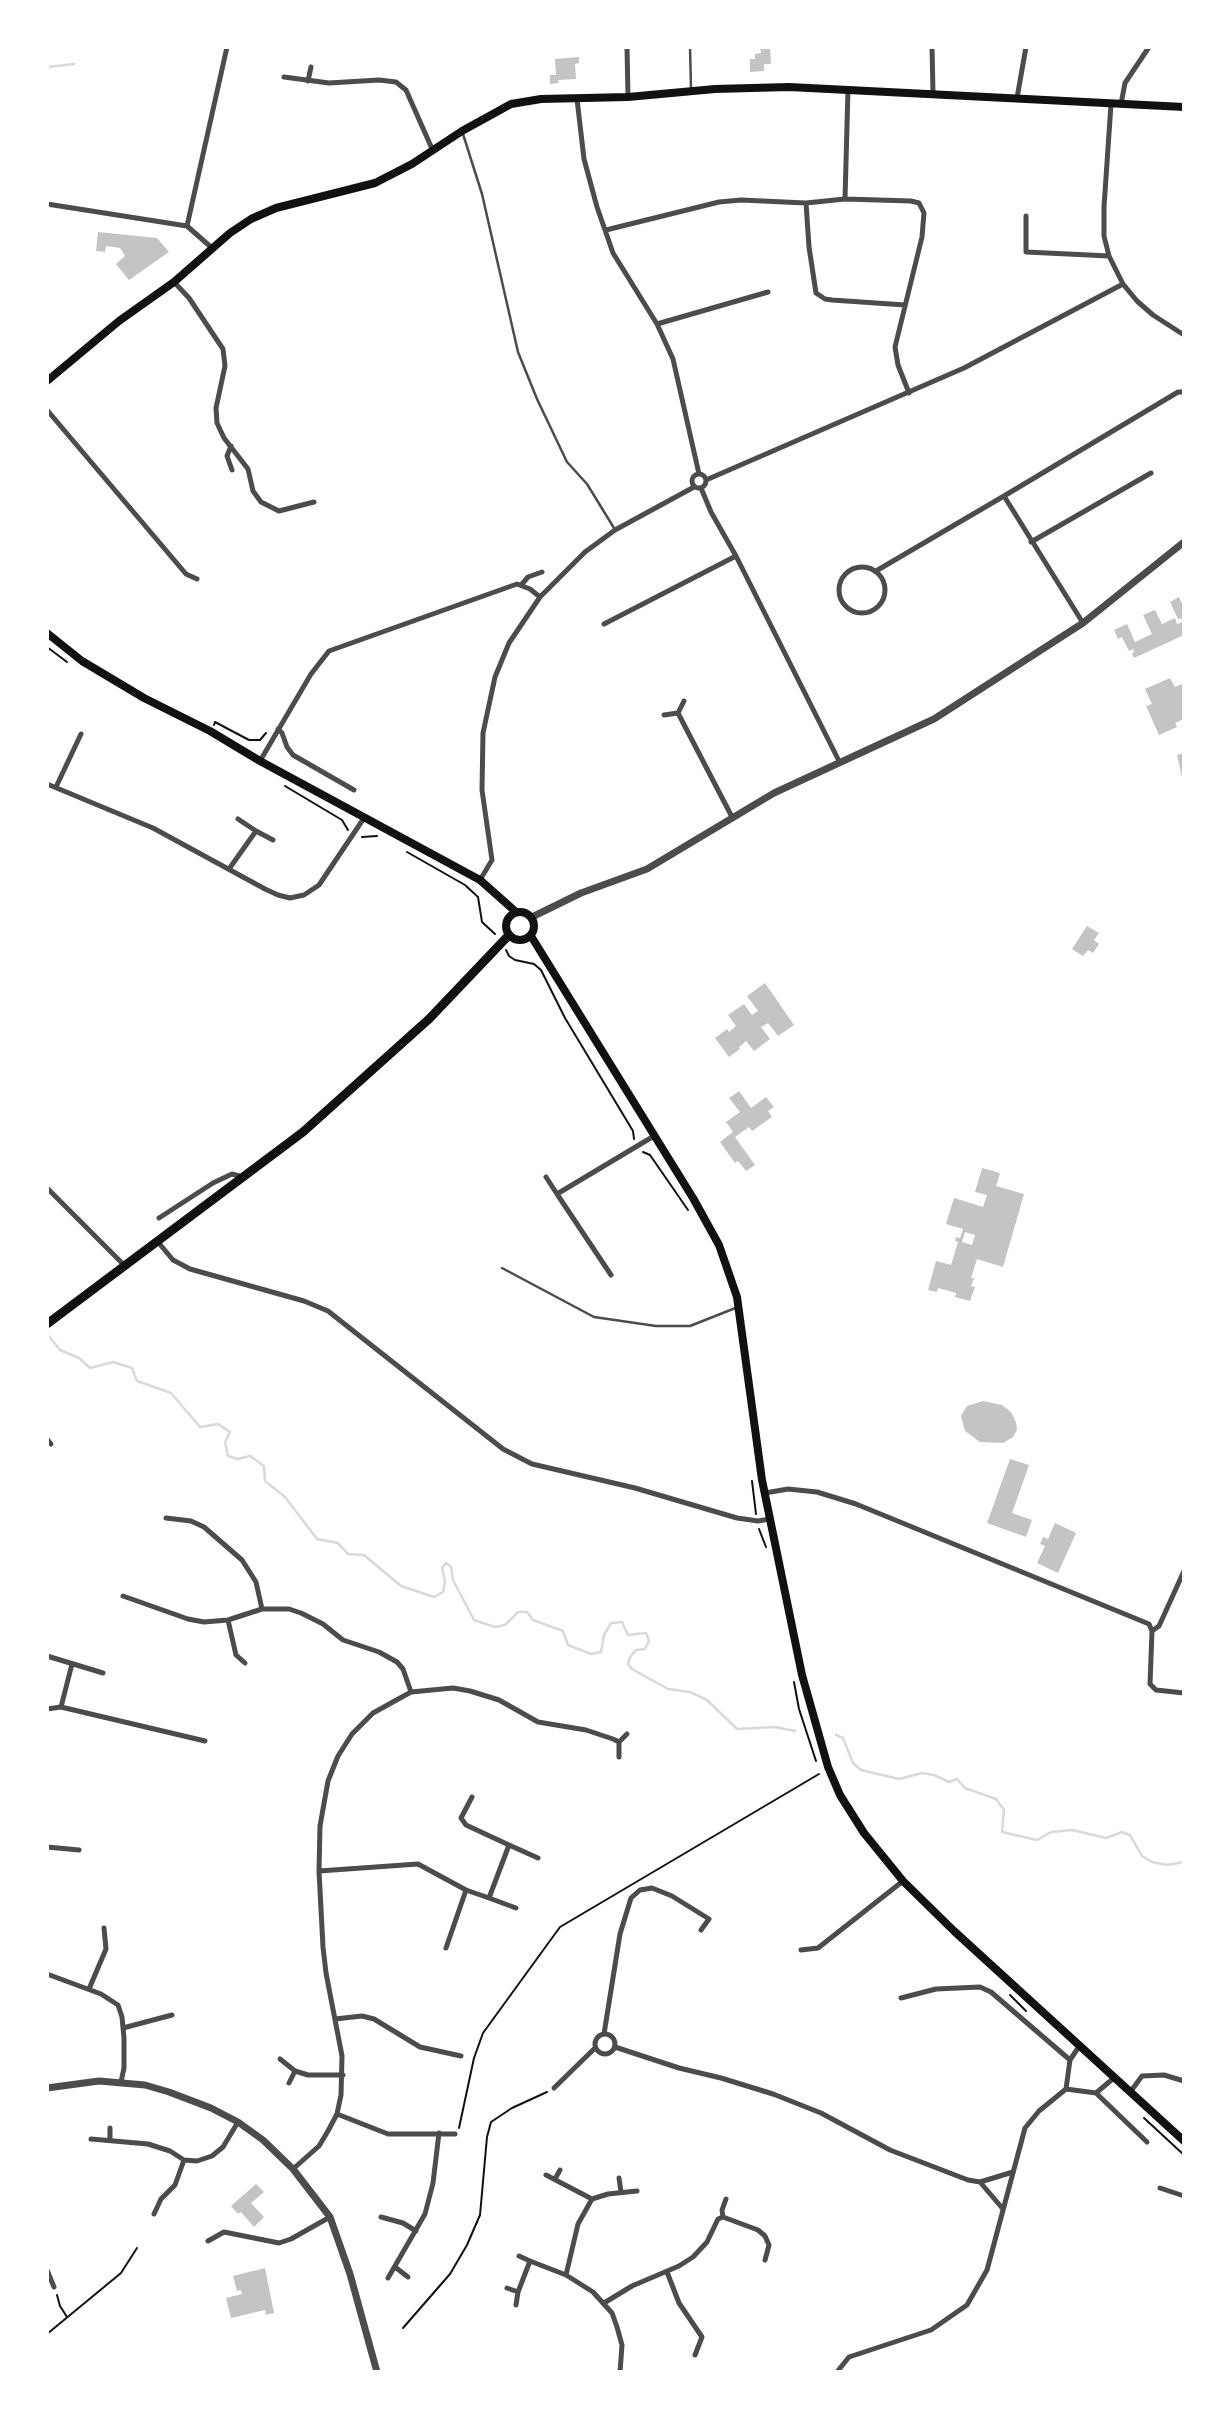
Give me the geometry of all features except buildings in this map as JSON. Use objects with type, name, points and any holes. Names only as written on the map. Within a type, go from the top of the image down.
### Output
[{"type":"main road","points":[[47,381],[119,321],[174,282],[212,248],[251,219],[276,208],[365,187],[412,164],[462,131],[511,104],[541,99],[628,97],[789,87],[1184,107]]},
{"type":"main road","points":[[47,633],[82,661],[144,698],[210,731],[260,761],[480,880],[516,912]]},
{"type":"main road","points":[[516,912],[532,917],[535,925],[531,936],[522,940],[509,935],[506,923],[508,917],[516,912]]},
{"type":"main road","points":[[47,1324],[303,1132],[429,1019],[509,935]]},
{"type":"main road","points":[[531,936],[719,1245],[739,1307],[764,1493],[802,1675],[828,1767],[840,1795],[855,1822],[903,1881],[1184,2141]]},
{"type":"street","points":[[187,226],[226,47]]},
{"type":"street","points":[[627,47],[628,97]]},
{"type":"street","points":[[932,47],[933,93]]},
{"type":"street","points":[[1017,98],[1026,47]]},
{"type":"street","points":[[1121,104],[1125,83],[1149,47]]},
{"type":"street","points":[[308,82],[311,67]]},
{"type":"street","points":[[284,77],[308,82],[396,82],[406,90],[433,151]]},
{"type":"street","points":[[845,199],[848,89]]},
{"type":"street","points":[[577,99],[584,159],[597,207],[613,253],[657,324],[673,359],[699,474],[706,480]]},
{"type":"street","points":[[1111,104],[1104,207],[1104,236],[1109,256],[1123,284],[1137,301],[1184,335]]},
{"type":"street","points":[[606,230],[719,202],[741,200],[806,203],[845,199],[911,201],[922,207],[924,213],[922,237],[895,347],[898,365],[909,393]]},
{"type":"street","points":[[806,203],[816,293],[832,300],[905,305]]},
{"type":"street","points":[[47,204],[187,226],[212,248]]},
{"type":"street","points":[[1026,216],[1026,252],[1109,256]]},
{"type":"street","points":[[174,282],[189,298],[223,349],[225,366],[216,408],[217,424],[223,438],[248,469],[253,491],[261,502],[279,511],[314,502]]},
{"type":"street","points":[[706,480],[964,368],[1123,284]]},
{"type":"street","points":[[657,324],[768,292]]},
{"type":"street","points":[[876,571],[1178,392],[1184,392]]},
{"type":"street","points":[[47,410],[186,574],[197,579]]},
{"type":"street","points":[[231,446],[227,456],[232,470]]},
{"type":"street","points":[[1031,542],[1151,472]]},
{"type":"street","points":[[694,487],[692,480],[699,474]]},
{"type":"street","points":[[480,880],[492,859],[482,790],[481,755],[487,705],[504,653],[520,624],[540,597],[585,552],[615,530],[694,487],[705,486],[706,480]]},
{"type":"street","points":[[701,488],[839,761]]},
{"type":"street","points":[[1004,496],[1083,623]]},
{"type":"street","points":[[266,518],[270,508]]},
{"type":"street","points":[[532,917],[581,893],[647,869],[732,817],[839,761],[934,719],[1083,623],[1184,542]]},
{"type":"street","points":[[604,624],[736,556]]},
{"type":"street","points":[[865,567],[876,571],[882,577],[886,589],[881,605],[866,614],[846,608],[839,588],[847,573],[854,568],[865,567]]},
{"type":"street","points":[[260,761],[311,674],[329,651],[522,584],[542,572]]},
{"type":"street","points":[[522,584],[540,597]]},
{"type":"street","points":[[678,713],[684,701]]},
{"type":"street","points":[[678,713],[732,817]]},
{"type":"street","points":[[664,715],[678,713]]},
{"type":"street","points":[[278,729],[293,755],[354,790]]},
{"type":"street","points":[[56,787],[81,734]]},
{"type":"street","points":[[47,784],[153,828],[278,895],[290,898],[304,895],[319,885],[364,818]]},
{"type":"street","points":[[238,819],[273,841]]},
{"type":"street","points":[[229,869],[256,831]]},
{"type":"street","points":[[557,1194],[654,1136]]},
{"type":"street","points":[[159,1218],[213,1183],[232,1174],[243,1177]]},
{"type":"street","points":[[546,1177],[611,1275]]},
{"type":"street","points":[[47,1188],[125,1266]]},
{"type":"street","points":[[158,1242],[173,1260],[190,1269],[304,1301],[328,1311],[503,1449],[532,1465],[635,1488],[737,1518],[758,1521],[770,1519]]},
{"type":"street","points":[[764,1493],[788,1489],[817,1492],[856,1504],[1149,1624],[1152,1631],[1150,1684],[1156,1690],[1184,1693]]},
{"type":"street","points":[[166,1518],[191,1521],[204,1527],[242,1560],[256,1582],[262,1609]]},
{"type":"street","points":[[1152,1631],[1160,1626],[1184,1571]]},
{"type":"street","points":[[123,1596],[204,1622],[228,1620],[262,1609],[289,1609],[301,1613],[323,1624],[343,1640],[389,1656],[403,1669],[411,1692]]},
{"type":"street","points":[[140,1613],[143,1603]]},
{"type":"street","points":[[228,1620],[236,1655],[245,1663]]},
{"type":"street","points":[[229,1659],[236,1655]]},
{"type":"street","points":[[47,1657],[103,1673]]},
{"type":"street","points":[[61,1707],[72,1664]]},
{"type":"street","points":[[293,2169],[319,2146],[337,2114],[343,2075],[342,2056],[326,1973],[319,1871],[320,1826],[328,1782],[338,1756],[352,1734],[373,1713],[411,1692],[443,1688],[470,1691],[499,1700],[538,1722],[586,1730],[619,1742]]},
{"type":"street","points":[[47,1709],[61,1707],[205,1741]]},
{"type":"street","points":[[619,1757],[619,1742],[626,1734]]},
{"type":"street","points":[[472,1797],[461,1818],[466,1825],[538,1858]]},
{"type":"street","points":[[489,1898],[509,1845]]},
{"type":"street","points":[[47,1847],[79,1850]]},
{"type":"street","points":[[319,1871],[418,1864],[466,1890],[516,1908]]},
{"type":"street","points":[[801,1950],[818,1948],[903,1881]]},
{"type":"street","points":[[604,2034],[620,1934],[631,1898],[640,1890],[652,1888],[672,1896],[709,1919]]},
{"type":"street","points":[[446,1948],[466,1890]]},
{"type":"street","points":[[701,1930],[715,1912]]},
{"type":"street","points":[[89,1989],[106,1949],[104,1928]]},
{"type":"street","points":[[48,1975],[89,1989],[110,1998],[118,2005],[123,2028],[124,2068],[121,2082]]},
{"type":"street","points":[[901,1997],[936,1989],[980,1987],[991,1992],[1070,2060]]},
{"type":"street","points":[[123,2028],[172,2015]]},
{"type":"street","points":[[335,2020],[362,2016],[374,2019],[419,2047],[461,2056]]},
{"type":"street","points":[[554,2088],[595,2048],[596,2038],[604,2034],[613,2037],[615,2047],[611,2052],[599,2053],[595,2048]]},
{"type":"street","points":[[836,2372],[849,2357],[931,2330],[967,2305],[987,2270],[1025,2129],[1031,2119],[1066,2089],[1070,2060],[1080,2045]]},
{"type":"street","points":[[615,2047],[773,2094],[821,2113],[890,2150],[968,2180],[980,2182],[1013,2172]]},
{"type":"street","points":[[280,2059],[295,2071],[308,2075],[343,2075]]},
{"type":"street","points":[[289,2083],[295,2071]]},
{"type":"street","points":[[1131,2091],[1142,2076],[1164,2075],[1184,2081]]},
{"type":"street","points":[[1096,2093],[1115,2077]]},
{"type":"street","points":[[47,2088],[99,2081],[121,2082],[169,2092],[191,2099],[238,2122],[263,2140],[293,2169],[330,2217],[350,2274],[377,2372]]},
{"type":"street","points":[[1066,2089],[1096,2093],[1147,2142]]},
{"type":"street","points":[[337,2114],[388,2134],[455,2134]]},
{"type":"street","points":[[91,2139],[160,2147],[184,2161],[197,2161],[212,2156],[223,2147],[238,2122]]},
{"type":"street","points":[[110,2128],[110,2140]]},
{"type":"street","points":[[388,2278],[425,2214],[439,2133]]},
{"type":"street","points":[[154,2214],[161,2199],[175,2185],[184,2161]]},
{"type":"street","points":[[555,2179],[560,2170]]},
{"type":"street","points":[[546,2175],[592,2199],[637,2191]]},
{"type":"street","points":[[619,2179],[621,2192]]},
{"type":"street","points":[[980,2182],[1003,2209]]},
{"type":"street","points":[[1160,2188],[1184,2196]]},
{"type":"street","points":[[153,2193],[161,2199]]},
{"type":"street","points":[[566,2275],[578,2224],[592,2199]]},
{"type":"street","points":[[723,2217],[722,2210],[726,2199]]},
{"type":"street","points":[[208,2241],[224,2232],[279,2243],[330,2217]]},
{"type":"street","points":[[381,2217],[403,2223],[416,2231]]},
{"type":"street","points":[[604,2303],[632,2286],[667,2272],[693,2257],[707,2242],[718,2219],[723,2217],[758,2230],[765,2236],[769,2245],[765,2260]]},
{"type":"street","points":[[769,2245],[778,2244]]},
{"type":"street","points":[[519,2256],[566,2275],[593,2292],[604,2303],[612,2314],[620,2336],[621,2372]]},
{"type":"street","points":[[516,2305],[530,2261]]},
{"type":"street","points":[[395,2267],[408,2277]]},
{"type":"street","points":[[47,2270],[54,2287]]},
{"type":"street","points":[[667,2272],[680,2303],[702,2337]]},
{"type":"street","points":[[507,2288],[518,2292]]},
{"type":"street","points":[[702,2337],[710,2337]]},
{"type":"street","points":[[695,2355],[702,2337]]},
{"type":"lane","points":[[690,47],[691,91]]},
{"type":"lane","points":[[462,131],[482,194],[518,352],[567,462],[587,484],[615,530]]},
{"type":"lane","points":[[502,1268],[594,1317],[656,1326],[690,1326],[739,1307]]},
{"type":"path","points":[[220,725],[249,740],[260,740],[266,733],[273,737]]},
{"type":"path","points":[[360,837],[381,836]]},
{"type":"path","points":[[405,850],[465,886],[478,897],[482,922],[495,934]]},
{"type":"path","points":[[507,950],[509,956],[515,960],[534,964],[541,970],[565,1018],[633,1131],[635,1141]]},
{"type":"path","points":[[455,2134],[466,2106],[474,2058],[483,2033],[560,1927],[821,1773]]},
{"type":"path","points":[[402,2328],[450,2274],[480,2215],[487,2137],[491,2122],[512,2108],[554,2088]]},
{"type":"path","points":[[47,2334],[121,2273],[137,2248]]},
{"type":"path","points":[[54,2287],[67,2317]]},
{"type":"waterway","points":[[47,67],[74,64]]},
{"type":"waterway","points":[[48,1335],[60,1350],[79,1358],[90,1368],[113,1362],[132,1368],[137,1381],[171,1393],[200,1427],[218,1424],[230,1432],[225,1442],[228,1456],[238,1459],[250,1456],[264,1466],[265,1481],[285,1497],[317,1539],[338,1543],[348,1554],[364,1555],[401,1586],[434,1597],[443,1592],[445,1581],[442,1568],[446,1563],[451,1567],[453,1580],[474,1620],[495,1627],[505,1625],[518,1612],[527,1612],[533,1620],[563,1631],[568,1645],[591,1654],[601,1652],[604,1635],[611,1623],[622,1622],[628,1635],[646,1633],[649,1641],[645,1649],[636,1650],[630,1657],[628,1664],[632,1669],[668,1689],[690,1692],[707,1700],[737,1729],[775,1727],[795,1731]]},
{"type":"waterway","points":[[836,1735],[843,1738],[853,1763],[861,1770],[899,1779],[922,1773],[949,1782],[957,1779],[965,1788],[996,1799],[1004,1810],[1002,1832],[1037,1840],[1051,1832],[1072,1830],[1106,1838],[1122,1832],[1130,1835],[1142,1856],[1152,1862],[1167,1865],[1184,1862]]}]
